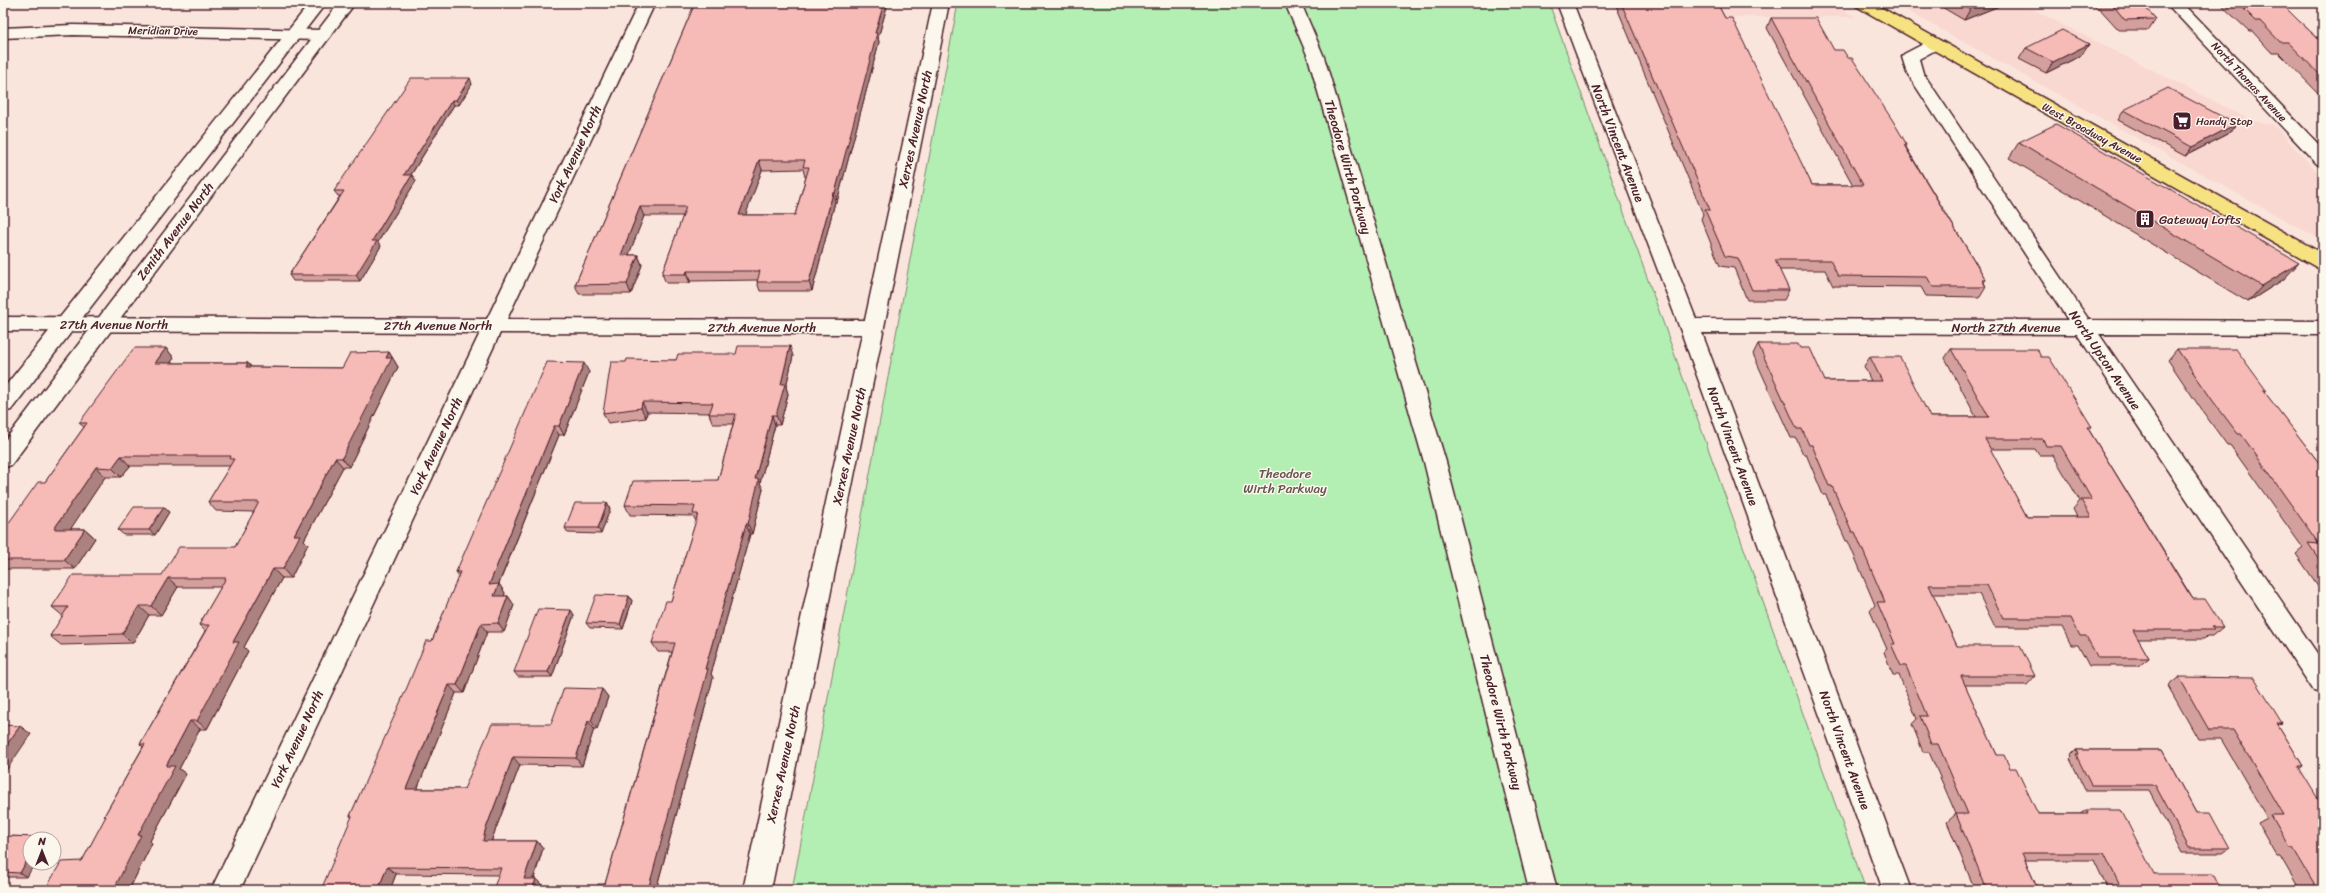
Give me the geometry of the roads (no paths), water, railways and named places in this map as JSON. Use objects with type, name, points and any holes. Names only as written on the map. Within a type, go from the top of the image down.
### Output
[{"type":"main road","name":"West Broadway Avenue","points":[[1862,3],[2323,262]]},
{"type":"street","name":"Zenith Avenue North","points":[[3,404],[318,3]]},
{"type":"street","name":"Zenith Avenue North","points":[[3,459],[347,3]]},
{"type":"street","name":"York Avenue North","points":[[225,890],[647,3]]},
{"type":"street","name":"Xerxes Avenue North","points":[[757,890],[941,3]]},
{"type":"street","name":"Theodore Wirth Parkway","points":[[1293,3],[1316,57],[1434,462],[1543,890]]},
{"type":"street","name":"North Vincent Avenue","points":[[1565,3],[1689,326],[1897,890]]},
{"type":"street","name":"North Thomas Avenue","points":[[2174,3],[2323,160]]},
{"type":"street","name":"Meridian Drive","points":[[3,34],[73,30],[322,36]]},
{"type":"street","name":"North Upton Avenue","points":[[1935,44],[1910,57],[1915,74],[2083,327],[2323,683]]},
{"type":"street","name":"27th Avenue North","points":[[3,324],[873,327]]},
{"type":"street","name":"North 27th Avenue","points":[[1689,326],[2323,328]]},
{"type":"place","name":"Handy Stop","points":[[2182,121]]},
{"type":"place","name":"Gateway Lofts","points":[[2145,219]]}]
